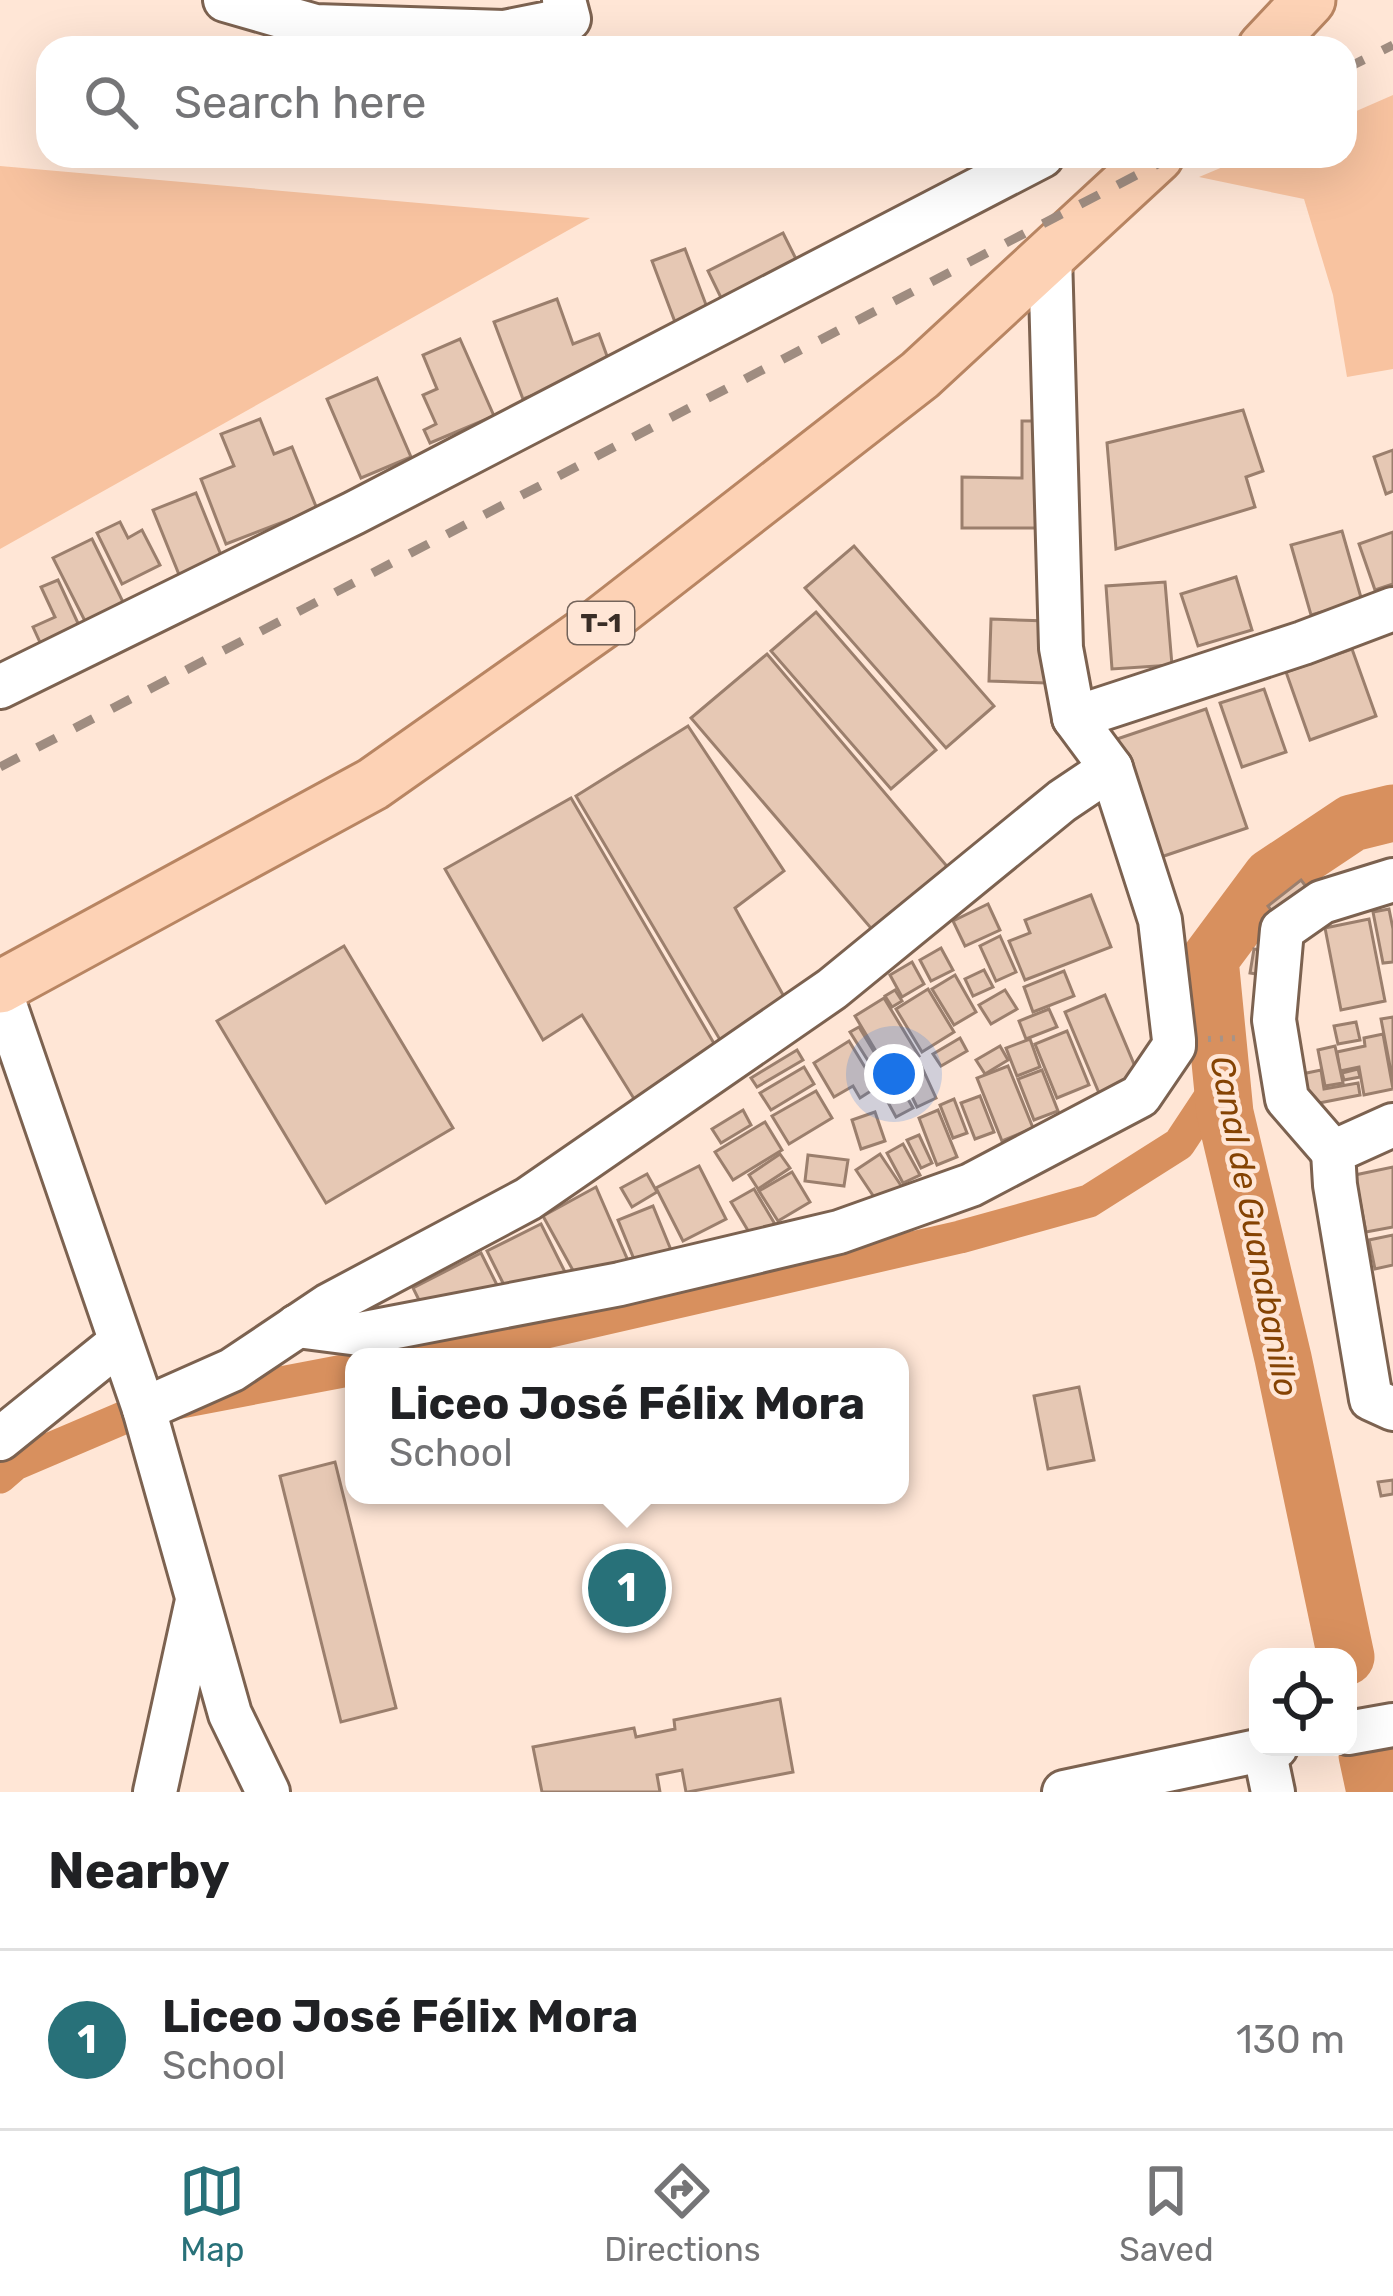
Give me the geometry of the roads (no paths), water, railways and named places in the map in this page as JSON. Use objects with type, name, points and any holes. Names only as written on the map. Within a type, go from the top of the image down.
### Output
[{"type":"main road","points":[[1275,36],[1309,0]]},
{"type":"main road","name":"T-1","points":[[0,988],[373,784],[600,624],[920,375],[1145,168]]},
{"type":"street","points":[[225,0],[315,26],[504,32],[569,19],[564,0]]},
{"type":"street","points":[[0,687],[354,513],[1019,168]]},
{"type":"street","points":[[298,1326],[359,1334],[620,1284],[838,1232],[971,1185],[1140,1096],[1174,1046],[1160,920],[1111,768],[1074,718],[1061,648],[1050,255]]},
{"type":"street","points":[[1074,718],[1393,609]]},
{"type":"street","points":[[144,1409],[232,1370],[329,1305],[528,1199],[832,988],[1062,800],[1111,768]]},
{"type":"street","points":[[1393,880],[1322,902],[1282,930],[1274,1020],[1287,1099],[1333,1152],[1371,1399],[1393,1409]]},
{"type":"street","points":[[0,988],[144,1409],[230,1714],[268,1792]]},
{"type":"street","points":[[1333,1152],[1393,1125]]},
{"type":"street","points":[[0,1439],[119,1343]]},
{"type":"street","points":[[155,1792],[197,1598]]},
{"type":"street","points":[[1357,1731],[1393,1725]]},
{"type":"street","points":[[1064,1792],[1249,1752]]},
{"type":"street","points":[[1271,1756],[1273,1792]]},
{"type":"waterway","name":"Canal de Guanabanillo","points":[[1344,1648],[1225,1113],[1210,959],[1271,877],[1352,823],[1393,813]]},
{"type":"waterway","points":[[466,1348],[960,1237],[1089,1201],[1179,1144],[1222,1079]]},
{"type":"waterway","points":[[0,1477],[15,1464],[144,1409],[345,1371]]},
{"type":"waterway","points":[[1367,1755],[1375,1792]]},
{"type":"railway","points":[[1357,63],[1393,45]]},
{"type":"railway","points":[[0,767],[1150,168]]},
{"type":"place","name":"Liceo José Félix Mora","points":[[627,1588]]}]
